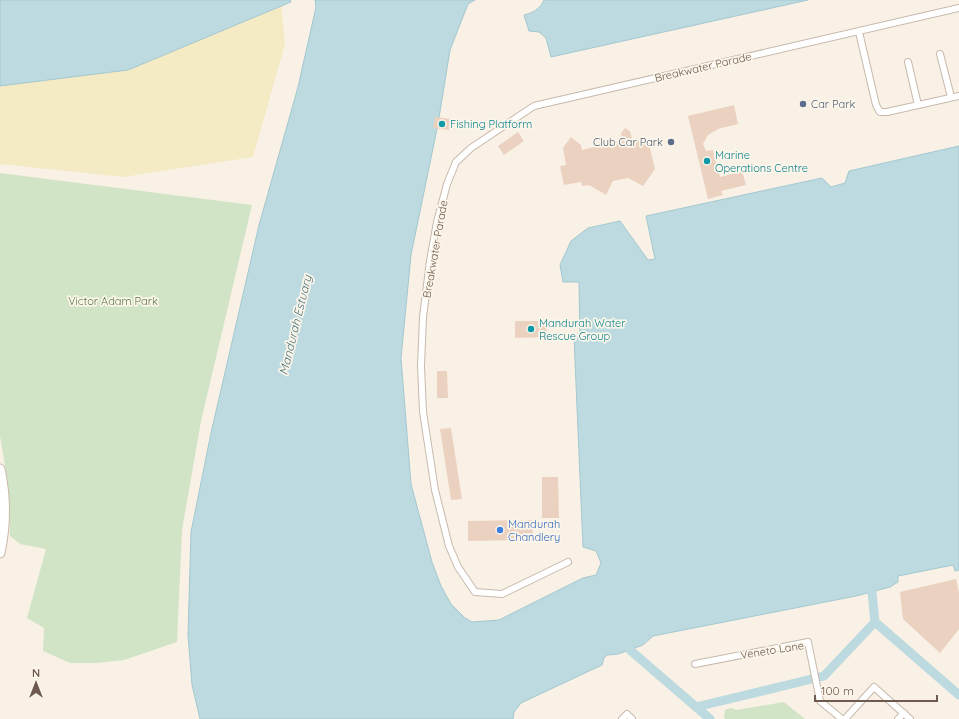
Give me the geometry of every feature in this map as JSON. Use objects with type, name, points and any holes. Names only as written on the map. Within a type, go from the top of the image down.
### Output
[{"type":"street","name":"Breakwater Parade","points":[[568,562],[502,594],[475,592],[458,567],[449,546],[435,490],[423,412],[421,366],[423,317],[430,261],[437,222],[449,179],[456,162],[471,148],[534,106],[959,8]]},
{"type":"street","points":[[859,32],[876,105],[880,112],[887,112],[959,96]]},
{"type":"street","points":[[940,54],[951,97]]},
{"type":"street","points":[[908,62],[918,105]]},
{"type":"street","points":[[0,469],[5,508],[0,553]]},
{"type":"street","name":"Veneto Lane","points":[[695,664],[808,642],[820,701],[842,719]]},
{"type":"street","points":[[845,719],[874,687],[910,719]]},
{"type":"street","points":[[898,719],[904,713]]},
{"type":"street","points":[[622,719],[627,714],[632,719]]},
{"type":"green space","name":"Victor Adam Park","points":[[0,173],[252,205],[201,421],[182,530],[177,642],[124,660],[97,663],[70,663],[43,651],[44,628],[27,618],[46,549],[20,544],[10,536],[8,483],[0,436]]},
{"type":"green space","points":[[784,702],[805,719],[725,719],[724,717],[725,710],[730,708],[736,710]]},
{"type":"sand","points":[[281,0],[285,44],[253,157],[123,177],[0,164],[0,71]]},
{"type":"water","points":[[0,0],[290,0],[291,2],[128,70],[0,86]]},
{"type":"water","name":"Mandurah Estuary","points":[[315,0],[475,0],[468,4],[450,50],[438,124],[411,255],[401,358],[411,484],[432,562],[441,586],[451,604],[465,618],[472,622],[499,620],[583,578],[596,575],[601,563],[596,551],[583,547],[574,337],[580,337],[579,282],[563,282],[560,265],[571,241],[588,228],[620,221],[648,260],[655,259],[646,216],[822,178],[831,187],[845,183],[849,171],[959,146],[959,570],[955,571],[953,565],[898,576],[898,582],[890,587],[856,596],[653,636],[643,645],[618,654],[607,655],[604,658],[602,665],[521,703],[514,712],[513,719],[200,719],[192,685],[188,635],[191,532],[211,433],[259,225],[298,87],[316,7]]},
{"type":"water","points":[[544,0],[808,0],[551,57],[546,38],[539,32],[529,31],[524,15],[536,10]]},
{"type":"building","name":"Marine Operations Centre","points":[[734,105],[738,124],[718,129],[708,135],[703,144],[706,151],[713,150],[720,177],[742,171],[746,185],[721,191],[723,195],[708,199],[688,116]]},
{"type":"building","name":"Fishing Platform","points":[[435,117],[451,119],[449,130],[433,128]]},
{"type":"building","points":[[625,128],[630,131],[632,139],[635,138],[650,148],[655,169],[643,186],[628,178],[613,181],[606,195],[589,185],[582,186],[581,182],[564,185],[560,166],[566,165],[563,148],[571,137],[581,145],[582,150],[622,140],[621,133]]},
{"type":"building","points":[[518,132],[524,141],[504,155],[498,146]]},
{"type":"building","name":"Mandurah Water Rescue Group","points":[[515,321],[546,321],[547,337],[515,338]]},
{"type":"building","points":[[437,371],[447,371],[448,398],[437,398]]},
{"type":"building","points":[[451,428],[462,499],[451,500],[440,429]]},
{"type":"building","points":[[542,477],[558,477],[559,518],[542,518]]},
{"type":"building","name":"Mandurah Chandlery","points":[[532,520],[533,540],[468,541],[468,521]]},
{"type":"building","points":[[956,579],[959,593],[959,629],[940,653],[903,619],[900,592]]},
{"type":"waterway","points":[[872,592],[875,622],[959,695]]},
{"type":"waterway","points":[[696,707],[824,676],[875,622]]},
{"type":"waterway","points":[[630,650],[710,719]]},
{"type":"place","name":"Car Park","points":[[803,104]]},
{"type":"place","name":"Fishing Platform","points":[[442,124]]},
{"type":"place","name":"Club Car Park","points":[[671,142]]},
{"type":"place","name":"Marine Operations Centre","points":[[707,161]]},
{"type":"place","name":"Mandurah Water Rescue Group","points":[[531,329]]},
{"type":"place","name":"Mandurah Chandlery","points":[[500,530]]}]
